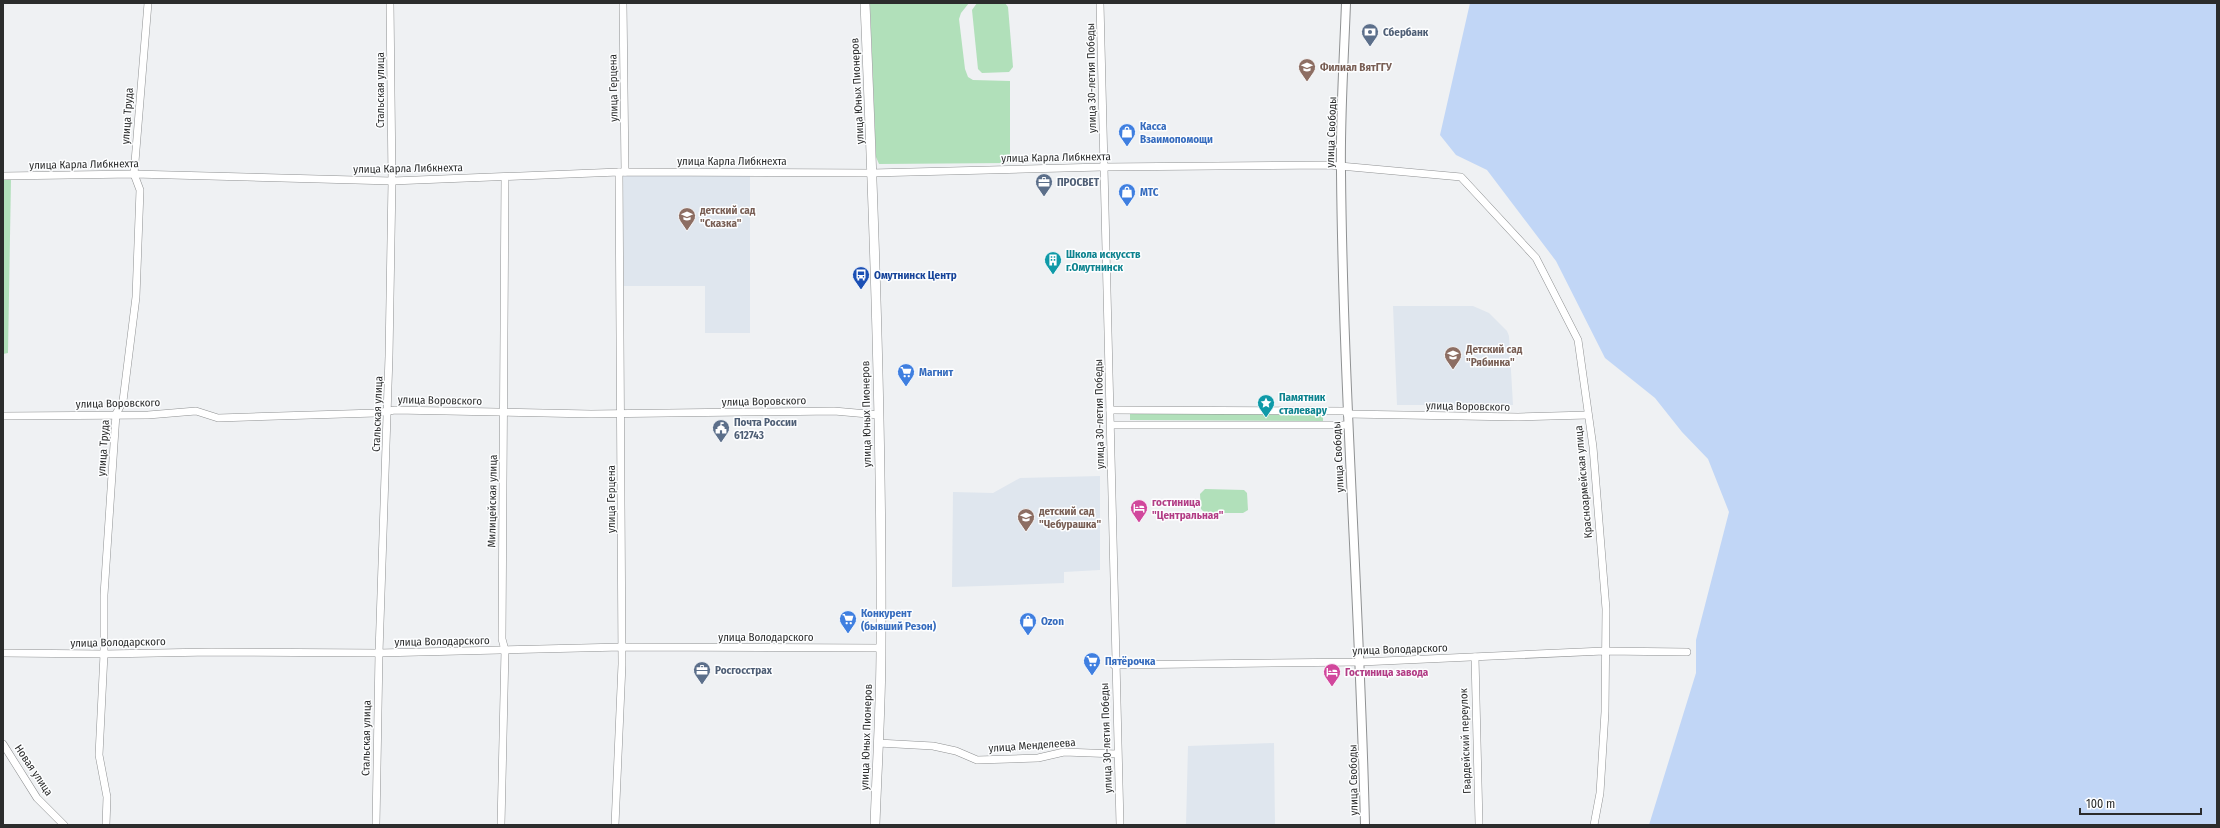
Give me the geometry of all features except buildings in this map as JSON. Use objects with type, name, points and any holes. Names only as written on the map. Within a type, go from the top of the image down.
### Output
[{"type":"main road","name":"улица Юных Пионеров","points":[[865,3],[872,173],[879,415],[881,648],[875,825]]},
{"type":"street","name":"улица Труда","points":[[106,825],[107,797],[99,755],[104,654],[104,594],[116,416],[123,401],[136,297],[140,190],[134,174],[148,3]]},
{"type":"street","name":"Стальская улица","points":[[376,825],[379,653],[388,411],[392,181],[390,3]]},
{"type":"street","name":"улица Герцена","points":[[616,825],[622,647],[623,3]]},
{"type":"street","name":"улица 30-летия Победы","points":[[1100,3],[1103,166],[1111,425],[1114,665],[1120,825]]},
{"type":"street","name":"улица Свободы","points":[[1340,3],[1346,16]]},
{"type":"street","name":"улица Свободы","points":[[1346,3],[1341,166],[1347,425],[1361,662],[1365,825]]},
{"type":"street","name":"улица Карла Либкнехта","points":[[3,176],[134,174],[392,181],[622,172],[872,173],[1103,166],[1341,166],[1461,177]]},
{"type":"street","name":"Милицейская улица","points":[[501,825],[505,650],[502,639],[505,412],[503,386],[505,177]]},
{"type":"street","name":"Красноармейская улица","points":[[1461,177],[1532,252],[1551,284],[1578,340],[1593,447],[1606,609],[1604,651],[1605,712],[1600,793],[1594,825]]},
{"type":"street","name":"улица Воровского","points":[[3,416],[116,416],[196,410],[218,418],[388,411],[622,414],[834,411],[879,415]]},
{"type":"street","name":"улица Воровского","points":[[1110,410],[1347,412],[1497,417],[1588,415]]},
{"type":"street","points":[[1111,425],[1347,425]]},
{"type":"street","name":"улица Володарского","points":[[3,653],[379,653],[622,647],[881,648]]},
{"type":"street","name":"улица Володарского","points":[[1114,665],[1361,662],[1604,651],[1687,652]]},
{"type":"street","name":"Гвардейский переулок","points":[[1475,657],[1479,824]]},
{"type":"street","name":"улица Менделеева","points":[[878,743],[933,746],[956,751],[977,760],[1038,758],[1064,752],[1117,754]]},
{"type":"street","name":"Новая улица","points":[[3,744],[37,798],[64,825]]},
{"type":"shaded area","name":"детский сад \"Сказка\"","points":[[623,175],[750,175],[750,333],[705,333],[705,286],[624,286]]},
{"type":"shaded area","name":"Детский сад \"Рябинка\"","points":[[1393,306],[1473,306],[1489,313],[1507,331],[1509,336],[1513,405],[1397,405]]},
{"type":"shaded area","name":"детский сад \"Чебурашка\"","points":[[1100,476],[1100,570],[1064,572],[1064,583],[952,587],[953,492],[993,493],[1020,478]]},
{"type":"shaded area","points":[[1274,743],[1275,825],[1186,825],[1188,746]]},
{"type":"green space","points":[[870,3],[969,3],[961,13],[959,19],[965,69],[968,77],[973,80],[1010,81],[1010,163],[879,164],[876,157]]},
{"type":"green space","points":[[977,3],[1005,3],[1008,7],[1013,67],[1009,72],[982,73],[978,69],[972,10]]},
{"type":"green space","points":[[3,178],[11,178],[8,353],[3,354]]},
{"type":"green space","points":[[1130,413],[1323,413],[1323,421],[1130,420]]},
{"type":"green space","points":[[1205,489],[1244,490],[1247,493],[1248,510],[1243,513],[1205,513],[1201,509],[1200,494]]},
{"type":"water","points":[[1470,3],[2217,3],[2217,825],[1649,825],[1696,673],[1696,640],[1729,512],[1708,459],[1682,432],[1655,398],[1605,358],[1556,261],[1487,170],[1456,155],[1440,135]]},
{"type":"place","name":"Сбербанк","points":[[1370,47]]},
{"type":"place","name":"Филиал ВятГГУ","points":[[1307,82]]},
{"type":"place","name":"Касса Взаимопомощи","points":[[1127,147]]},
{"type":"place","name":"ПРОСВЕТ","points":[[1044,197]]},
{"type":"place","name":"МТС","points":[[1127,207]]},
{"type":"place","name":"детский сад \"Сказка\"","points":[[687,231]]},
{"type":"place","name":"Школа искусств г.Омутнинск","points":[[1053,275]]},
{"type":"place","name":"Омутнинск Центр","points":[[861,290]]},
{"type":"place","name":"Детский сад \"Рябинка\"","points":[[1453,370]]},
{"type":"place","name":"Магнит","points":[[906,387]]},
{"type":"place","name":"Памятник сталевару","points":[[1266,418]]},
{"type":"place","name":"Почта России 612743","points":[[721,443]]},
{"type":"place","name":"гостиница \"Центральная\"","points":[[1139,523]]},
{"type":"place","name":"детский сад \"Чебурашка\"","points":[[1026,532]]},
{"type":"place","name":"Конкурент (бывший Резон)","points":[[848,634]]},
{"type":"place","name":"Ozon","points":[[1028,636]]},
{"type":"place","name":"Пятёрочка","points":[[1092,676]]},
{"type":"place","name":"Росгосстрах","points":[[702,685]]},
{"type":"place","name":"Гостиница завода","points":[[1332,687]]}]
